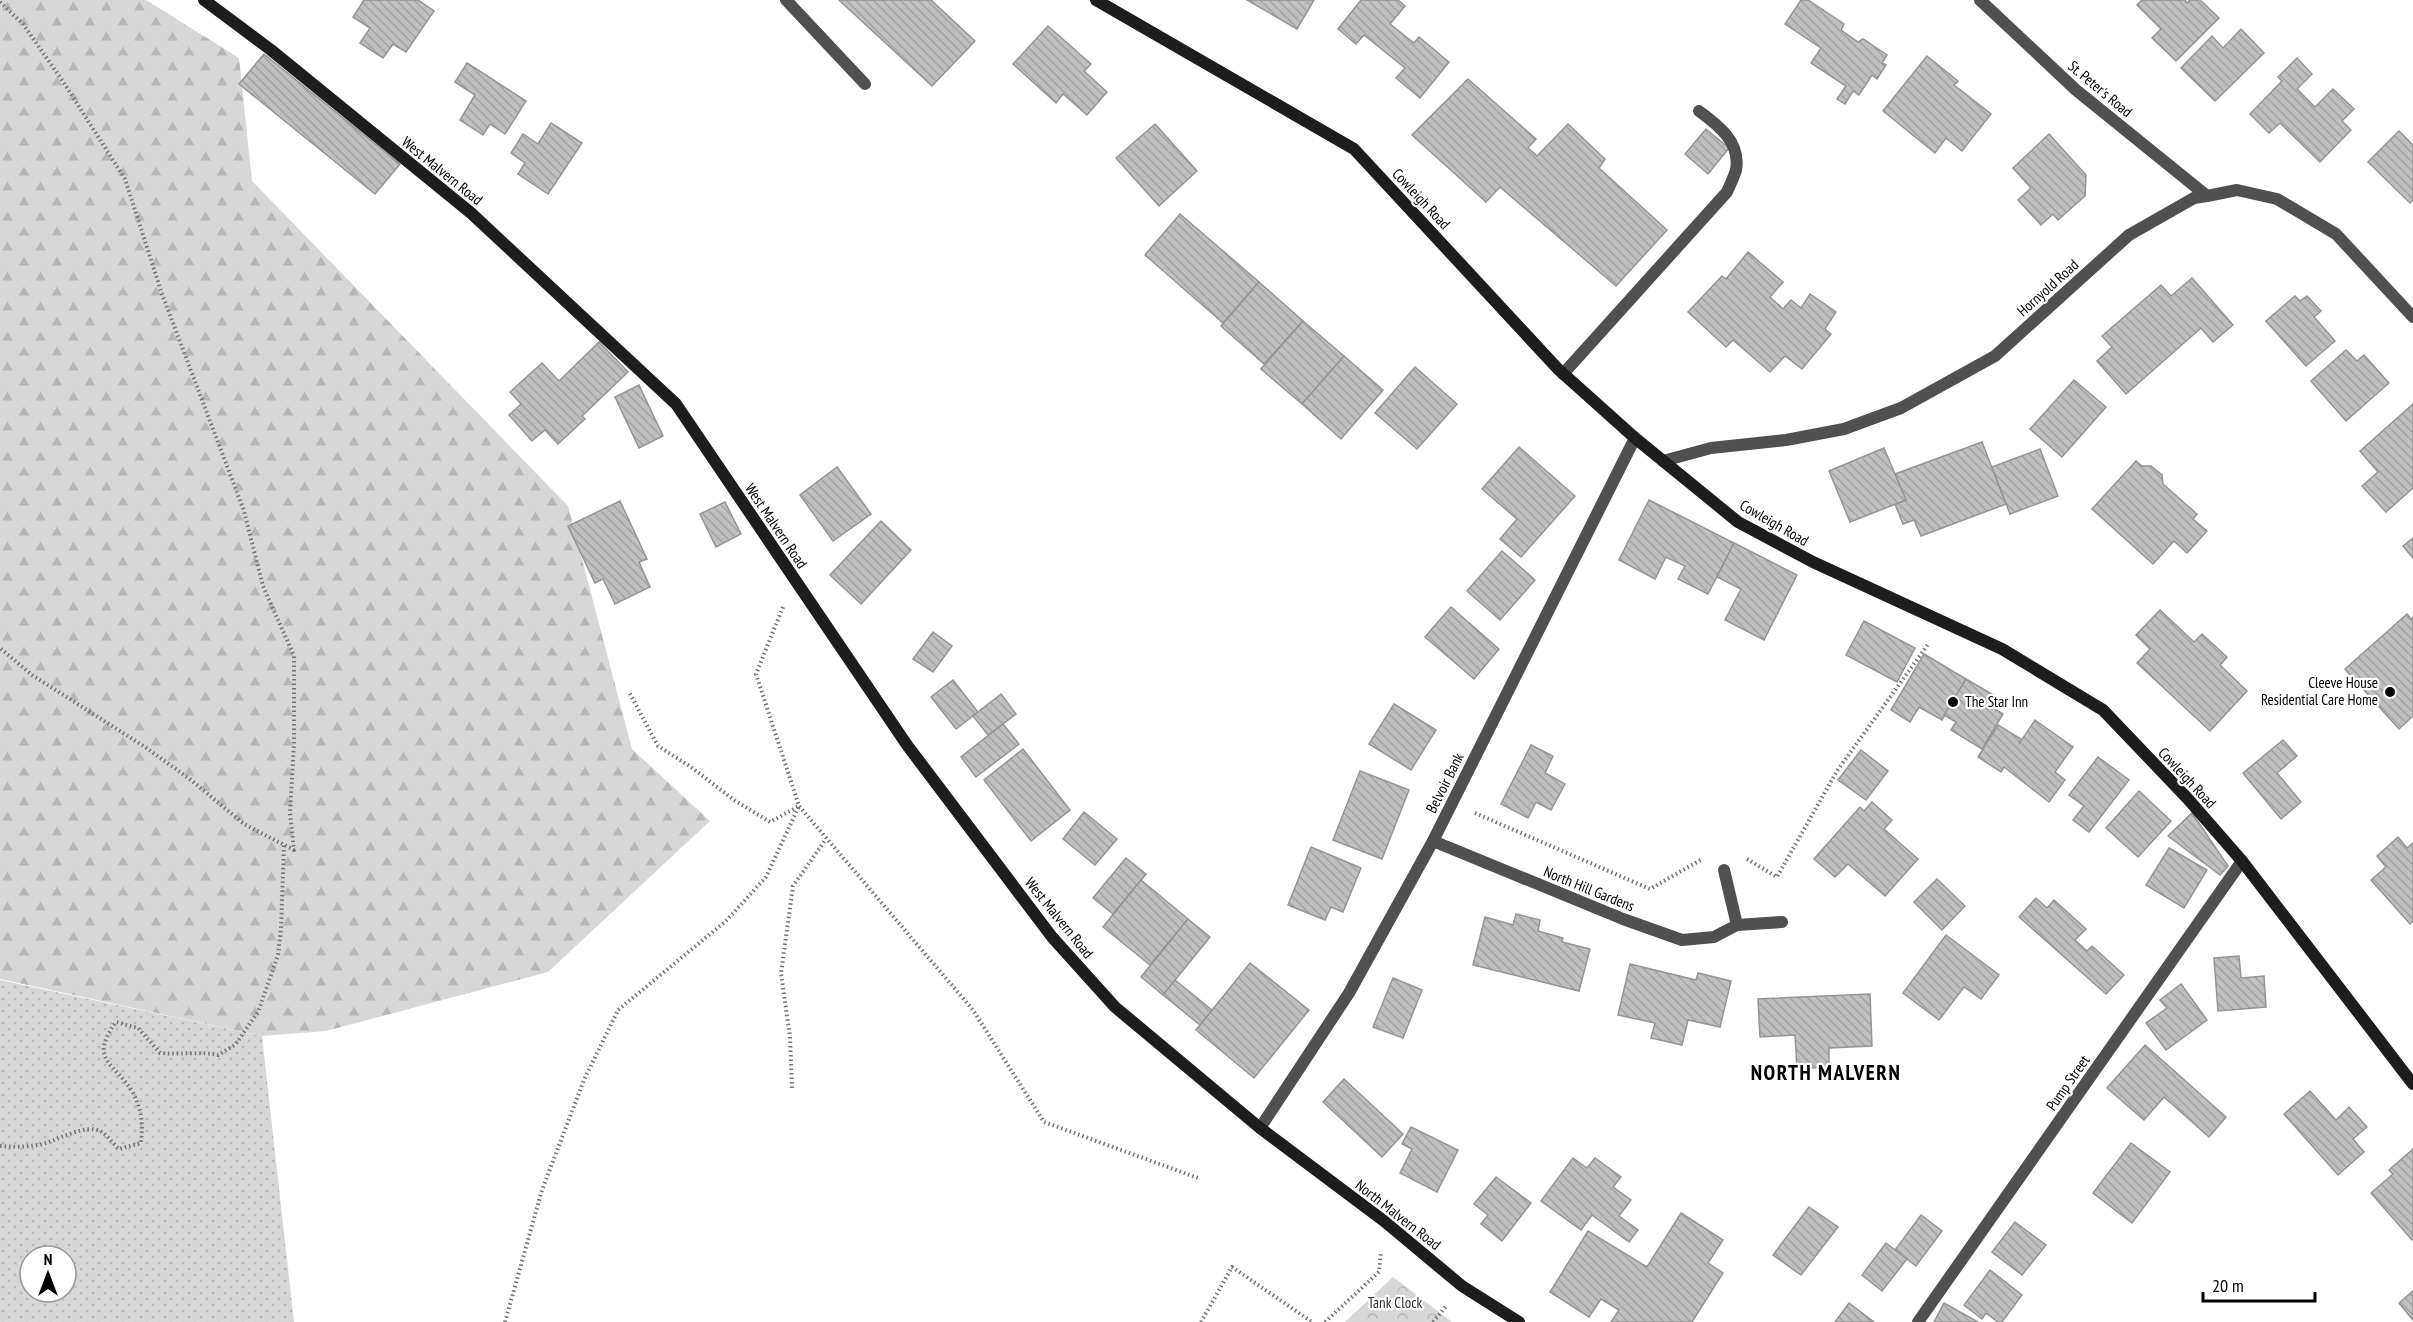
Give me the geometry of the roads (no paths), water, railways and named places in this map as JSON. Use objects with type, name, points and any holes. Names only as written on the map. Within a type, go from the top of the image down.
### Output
[{"type":"main road","name":"West Malvern Road","points":[[204,0],[271,50],[471,213],[676,404],[907,745],[1052,937],[1115,1007],[1260,1128]]},
{"type":"main road","name":"Cowleigh Road","points":[[1096,0],[1354,149],[1563,374],[1635,438],[1738,522],[1813,562],[2002,649],[2103,710],[2188,799],[2242,861],[2413,1084]]},
{"type":"main road","name":"North Malvern Road","points":[[1260,1128],[1384,1221],[1462,1286],[1520,1322]]},
{"type":"street","points":[[786,0],[864,84]]},
{"type":"street","name":"St. Peter's Road","points":[[1980,0],[2076,90],[2207,196]]},
{"type":"street","points":[[1563,374],[1727,192],[1736,169],[1730,138],[1699,111]]},
{"type":"street","name":"Hornyold Road","points":[[1663,461],[1711,448],[1786,440],[1844,429],[1901,408],[1995,356],[2129,235],[2194,198],[2237,190],[2277,199],[2336,234],[2413,317]]},
{"type":"street","name":"Belvoir Bank","points":[[1260,1128],[1349,993],[1432,841],[1635,438]]},
{"type":"street","name":"North Hill Gardens","points":[[1432,841],[1623,919],[1682,940],[1714,937],[1737,925],[1782,922]]},
{"type":"street","name":"Pump Street","points":[[1918,1322],[2242,861]]},
{"type":"street","points":[[1724,870],[1737,925]]},
{"type":"place","name":"Cleeve House Residential Care Home","points":[[2390,692]]},
{"type":"place","name":"The Star Inn","points":[[1953,702]]},
{"type":"district","name":"NORTH MALVERN","points":[[1826,1073]]},
{"type":"park label","name":"Tank Clock","points":[[1395,1303]]}]
